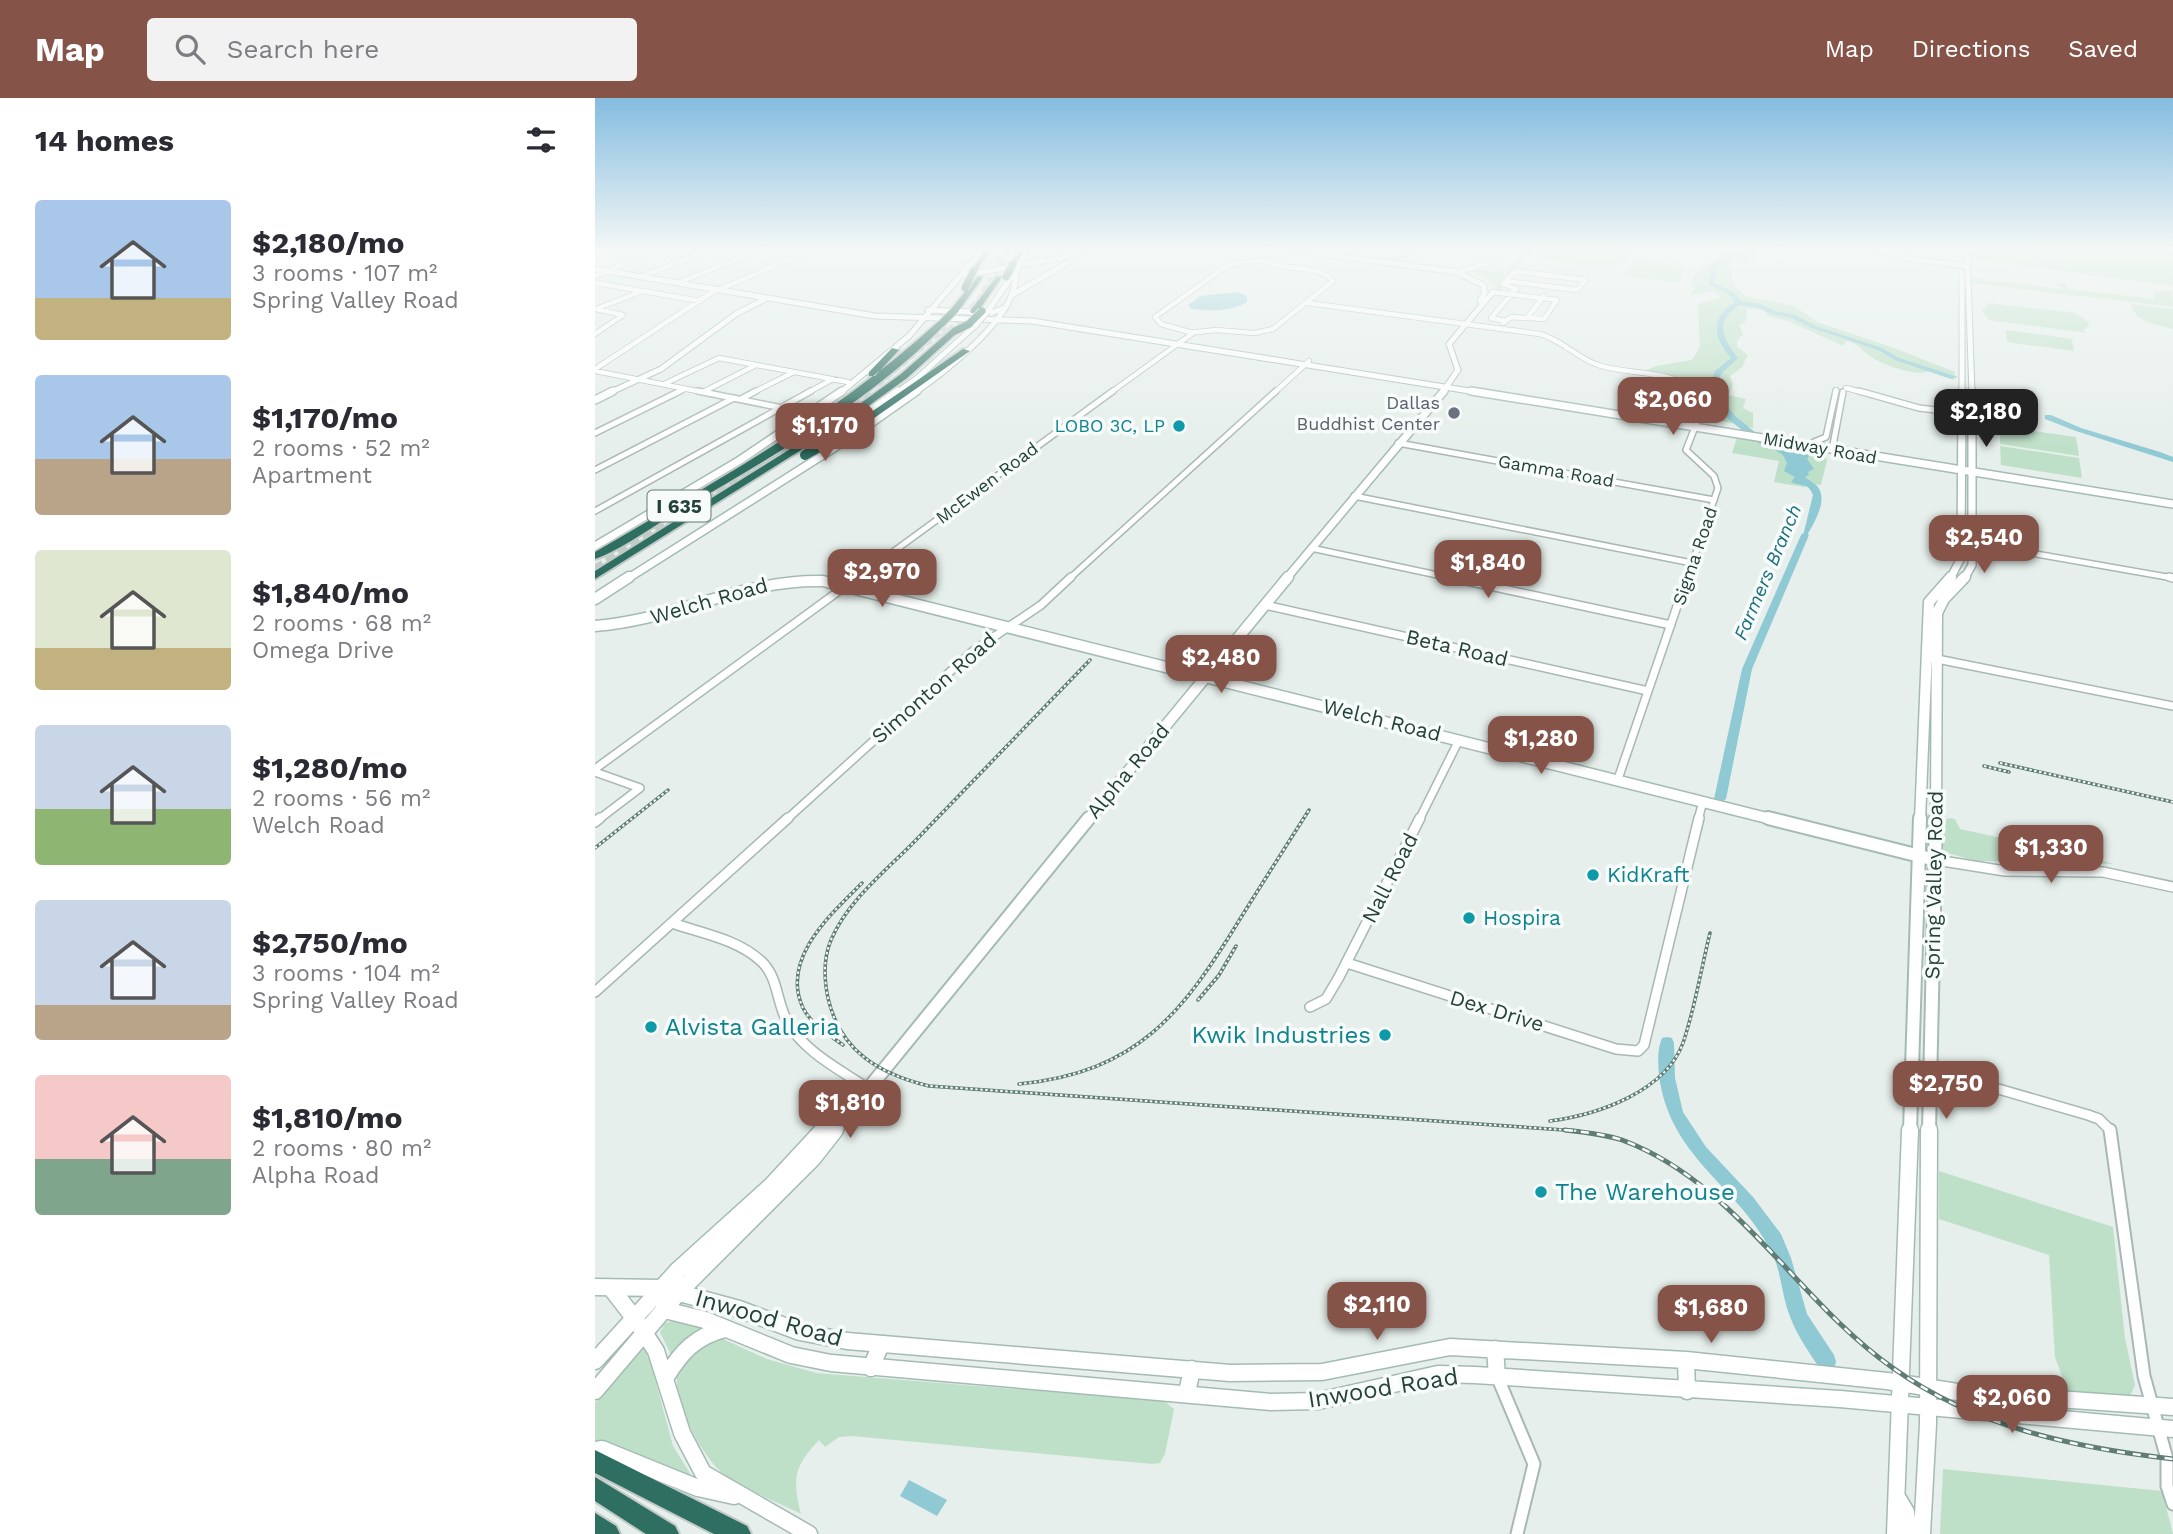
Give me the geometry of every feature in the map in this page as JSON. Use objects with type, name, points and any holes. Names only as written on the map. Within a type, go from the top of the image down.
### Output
[{"type":"highway","name":"I 635","points":[[595,556],[787,440],[883,375],[948,316]]},
{"type":"highway","name":"I 635","points":[[595,576],[846,418],[904,376],[955,331],[969,324],[976,316]]},
{"type":"highway","points":[[787,440],[794,431],[869,376],[895,349]]},
{"type":"highway","points":[[611,566],[643,552],[864,421],[966,351]]},
{"type":"highway","points":[[595,1458],[739,1534]]},
{"type":"highway","points":[[595,1488],[667,1534]]},
{"type":"highway","points":[[595,1525],[608,1534]]},
{"type":"main road","points":[[595,400],[666,366],[733,316]]},
{"type":"main road","name":"Midway Road","points":[[874,316],[900,316]]},
{"type":"main road","points":[[900,316],[918,326]]},
{"type":"main road","points":[[595,546],[812,414],[895,349],[926,316]]},
{"type":"main road","name":"Midway Road","points":[[963,316],[1058,323],[1832,447],[1962,472]]},
{"type":"main road","points":[[644,568],[663,550],[810,457],[910,384],[976,325],[979,316]]},
{"type":"main road","points":[[1464,324],[1470,316]]},
{"type":"main road","points":[[1444,348],[1471,316]]},
{"type":"main road","name":"Spring Valley Road","points":[[1922,1534],[1928,1390],[1929,1070],[1936,860],[1937,612],[1940,602],[1968,576],[1972,565],[1967,542],[1960,412],[1964,316]]},
{"type":"main road","name":"Spring Valley Road","points":[[1895,1534],[1925,657],[1929,602],[1933,594],[1956,574],[1967,542],[1973,470],[1967,316]]},
{"type":"main road","points":[[595,599],[863,429],[926,385],[966,351],[997,318]]},
{"type":"main road","points":[[918,326],[934,322],[985,323],[989,329]]},
{"type":"main road","points":[[1444,348],[1450,353],[1458,370],[1446,386]]},
{"type":"main road","points":[[1444,348],[1451,368],[1446,386]]},
{"type":"main road","name":"Alpha Road","points":[[595,1391],[679,1292],[797,1167],[851,1100],[867,1088],[1446,386]]},
{"type":"main road","name":"Midway Road","points":[[1777,438],[1814,442],[1962,472],[1973,470],[2173,499]]},
{"type":"main road","name":"Midway Road","points":[[1973,470],[2173,504]]},
{"type":"main road","name":"Welch Road","points":[[595,626],[646,620],[737,589],[772,581],[812,580],[1009,626],[1936,860]]},
{"type":"main road","points":[[1923,720],[1937,723]]},
{"type":"main road","points":[[1909,1166],[1929,1172]]},
{"type":"main road","name":"Alpha Road","points":[[595,1361],[661,1288],[797,1167]]},
{"type":"main road","name":"Inwood Road","points":[[603,1288],[661,1288],[739,1309],[800,1332],[881,1344],[1230,1373],[1322,1372],[1450,1346],[1686,1360],[1901,1384],[1928,1390],[2040,1400],[2173,1407]]},
{"type":"main road","name":"Inwood Road","points":[[603,1288],[645,1332],[666,1377],[678,1427],[690,1457],[703,1473],[810,1534]]},
{"type":"main road","name":"Inwood Road","points":[[661,1288],[665,1310],[705,1320],[791,1355],[871,1368],[1271,1402],[1318,1401],[1439,1374],[1497,1376],[1687,1391],[1840,1399],[2166,1429]]},
{"type":"main road","points":[[666,1377],[690,1343],[725,1329]]},
{"type":"main road","points":[[871,1368],[881,1344]]},
{"type":"main road","points":[[1495,1349],[1497,1376]]},
{"type":"main road","points":[[1686,1360],[1687,1391]]},
{"type":"main road","points":[[1187,1394],[1192,1369]]},
{"type":"main road","points":[[595,1458],[602,1449],[698,1488],[744,1497]]},
{"type":"main road","points":[[1897,1497],[1906,1513],[1909,1534]]},
{"type":"street","points":[[595,334],[620,316]]},
{"type":"street","points":[[595,370],[677,316]]},
{"type":"street","points":[[1156,316],[1161,324],[1193,333],[1216,330],[1247,334],[1269,331],[1291,316]]},
{"type":"street","name":"Sigma Road","points":[[1408,316],[1546,335],[1560,340],[1597,364],[1660,375],[1684,384],[1700,394],[1704,403],[1686,450],[1716,479],[1718,488],[1618,779]]},
{"type":"street","points":[[1493,316],[1491,318],[1505,321]]},
{"type":"street","points":[[1496,328],[1511,317],[1541,320],[1544,316]]},
{"type":"street","name":"McEwen Road","points":[[595,771],[1193,333]]},
{"type":"street","points":[[664,384],[719,358],[848,382]]},
{"type":"street","name":"Simonton Road","points":[[595,992],[973,651],[1041,605],[1307,363]]},
{"type":"street","points":[[702,392],[757,365]]},
{"type":"street","points":[[595,370],[812,414]]},
{"type":"street","points":[[595,470],[794,372]]},
{"type":"street","points":[[595,511],[833,379]]},
{"type":"street","points":[[1814,442],[1826,437],[1836,390],[1833,388],[1836,386],[1906,404],[1972,414]]},
{"type":"street","points":[[595,433],[685,389]]},
{"type":"street","points":[[1832,447],[1845,390]]},
{"type":"street","name":"Gamma Road","points":[[1398,443],[1714,500]]},
{"type":"street","points":[[1354,496],[1692,563]]},
{"type":"street","points":[[1967,542],[2173,578]]},
{"type":"street","points":[[1311,548],[1671,625]]},
{"type":"street","name":"Beta Road","points":[[1265,605],[1648,691]]},
{"type":"street","points":[[1925,657],[2173,706]]},
{"type":"street","name":"Nall Road","points":[[1310,1007],[1326,999],[1347,963],[1459,740]]},
{"type":"street","name":"McEwen Road","points":[[595,771],[640,788],[595,822]]},
{"type":"street","name":"Dex Drive","points":[[1347,963],[1634,1053],[1644,1045],[1703,801]]},
{"type":"street","name":"Welch Road","points":[[1936,860],[2005,871],[2103,872],[2173,887]]},
{"type":"street","points":[[672,923],[743,949],[759,959],[774,976],[786,1019],[805,1044],[867,1088]]},
{"type":"street","points":[[1912,1064],[2088,1115],[2099,1119],[2111,1130],[2144,1376],[2152,1405],[2166,1429],[2170,1463],[2167,1486],[2173,1504]]},
{"type":"street","points":[[1497,1376],[1534,1464],[1517,1534]]},
{"type":"green space","points":[[1699,316],[1746,316],[1746,321],[1739,325],[1743,334],[1737,341],[1737,347],[1748,355],[1742,367],[1730,376],[1733,384],[1729,395],[1746,399],[1743,408],[1753,413],[1753,428],[1708,418],[1711,405],[1715,403],[1703,390],[1674,377],[1645,371],[1656,366],[1692,360],[1700,347]]},
{"type":"green space","points":[[1768,316],[1808,316],[1817,322],[1955,372],[1954,380],[1930,371],[1908,371],[1891,366],[1850,342],[1846,341],[1843,346],[1788,321]]},
{"type":"green space","points":[[1987,316],[2080,316],[2090,326],[2083,330],[2087,333],[1987,320],[1989,318]]},
{"type":"green space","points":[[2138,316],[2173,316],[2173,329],[2154,324]]},
{"type":"green space","points":[[2006,330],[2072,339],[2074,351],[2007,342]]},
{"type":"green space","points":[[2000,426],[2076,437],[2079,456],[2000,444]]},
{"type":"green space","points":[[1738,434],[1822,449],[1827,460],[1821,485],[1804,487],[1774,482],[1779,461],[1732,453]]},
{"type":"green space","points":[[2000,446],[2079,458],[2082,478],[2001,465]]},
{"type":"green space","points":[[1948,818],[1955,819],[1960,829],[2033,845],[2035,862],[1976,861],[1944,852],[1943,822]]},
{"type":"green space","points":[[2050,849],[2114,864],[2052,861]]},
{"type":"green space","points":[[1939,1171],[2113,1227],[2125,1338],[2135,1385],[2129,1398],[2069,1395],[2055,1357],[2049,1255],[1939,1219]]},
{"type":"green space","points":[[673,1321],[705,1328],[671,1355],[660,1332],[665,1323]]},
{"type":"green space","points":[[713,1338],[723,1339],[767,1359],[816,1373],[1164,1401],[1174,1409],[1165,1454],[1160,1463],[1152,1464],[852,1436],[839,1437],[825,1447],[819,1440],[804,1458],[797,1474],[801,1514],[727,1477],[703,1450],[687,1421],[678,1390],[677,1376],[680,1365],[686,1357]]},
{"type":"green space","points":[[644,1348],[651,1364],[673,1446],[693,1478],[595,1442],[595,1403]]},
{"type":"green space","points":[[1943,1469],[2162,1491],[2173,1534],[1940,1534]]},
{"type":"water","points":[[1756,438],[1794,452],[1810,454],[1807,459],[1814,469],[1805,477],[1818,487],[1821,501],[1817,517],[1800,548],[1813,495],[1807,486],[1791,482],[1795,477],[1784,471],[1787,463],[1783,455]]},
{"type":"water","points":[[909,1480],[947,1500],[937,1516],[900,1496]]},
{"type":"waterway","name":"Farmers Branch","points":[[1724,316],[1720,327],[1721,339],[1735,358],[1718,373],[1711,391],[1731,417],[1763,442]]},
{"type":"waterway","points":[[1793,316],[1814,327],[1880,349],[1897,359],[1954,377]]},
{"type":"waterway","points":[[1990,395],[2018,403],[2035,412]]},
{"type":"waterway","points":[[2048,417],[2079,430],[2173,460]]},
{"type":"waterway","name":"Farmers Branch","points":[[1720,799],[1747,669],[1805,535]]},
{"type":"waterway","name":"Farmers Branch","points":[[1667,1043],[1667,1078],[1676,1113],[1700,1152],[1747,1203],[1775,1240],[1783,1258],[1800,1319],[1827,1362]]},
{"type":"tunnel","points":[[942,339],[964,316]]},
{"type":"tunnel","points":[[877,384],[945,327]]},
{"type":"tunnel","points":[[595,570],[872,395]]},
{"type":"railway","points":[[1090,660],[869,886],[838,925],[827,954],[826,984],[834,1017],[852,1046],[878,1067],[929,1086],[1565,1130]]},
{"type":"railway","points":[[2000,763],[2173,802]]},
{"type":"railway","points":[[1984,766],[2009,772]]},
{"type":"railway","points":[[595,848],[668,790]]},
{"type":"railway","points":[[1019,1084],[1096,1067],[1126,1052],[1152,1033],[1198,983],[1309,810]]},
{"type":"railway","points":[[843,1045],[806,1014],[798,990],[798,972],[812,939],[862,883]]},
{"type":"railway","points":[[1550,1121],[1588,1113],[1627,1098],[1645,1088],[1674,1060],[1687,1030],[1710,933]]},
{"type":"railway","points":[[1198,1000],[1219,975],[1236,946]]},
{"type":"railway","points":[[1565,1130],[1579,1131]]},
{"type":"railway","points":[[1565,1130],[1622,1140],[1662,1159],[1699,1184],[1733,1213],[1858,1341],[1893,1368],[1958,1406],[1992,1420],[2063,1441],[2173,1459]]},
{"type":"place","name":"Dallas Buddhist Center","points":[[1454,413]]},
{"type":"place","name":"LOBO 3C, LP","points":[[1179,426]]},
{"type":"place","name":"KidKraft","points":[[1593,875]]},
{"type":"place","name":"Hospira","points":[[1469,918]]},
{"type":"place","name":"Alvista Galleria","points":[[651,1027]]},
{"type":"place","name":"Kwik Industries","points":[[1385,1035]]},
{"type":"place","name":"The Warehouse","points":[[1541,1192]]}]
